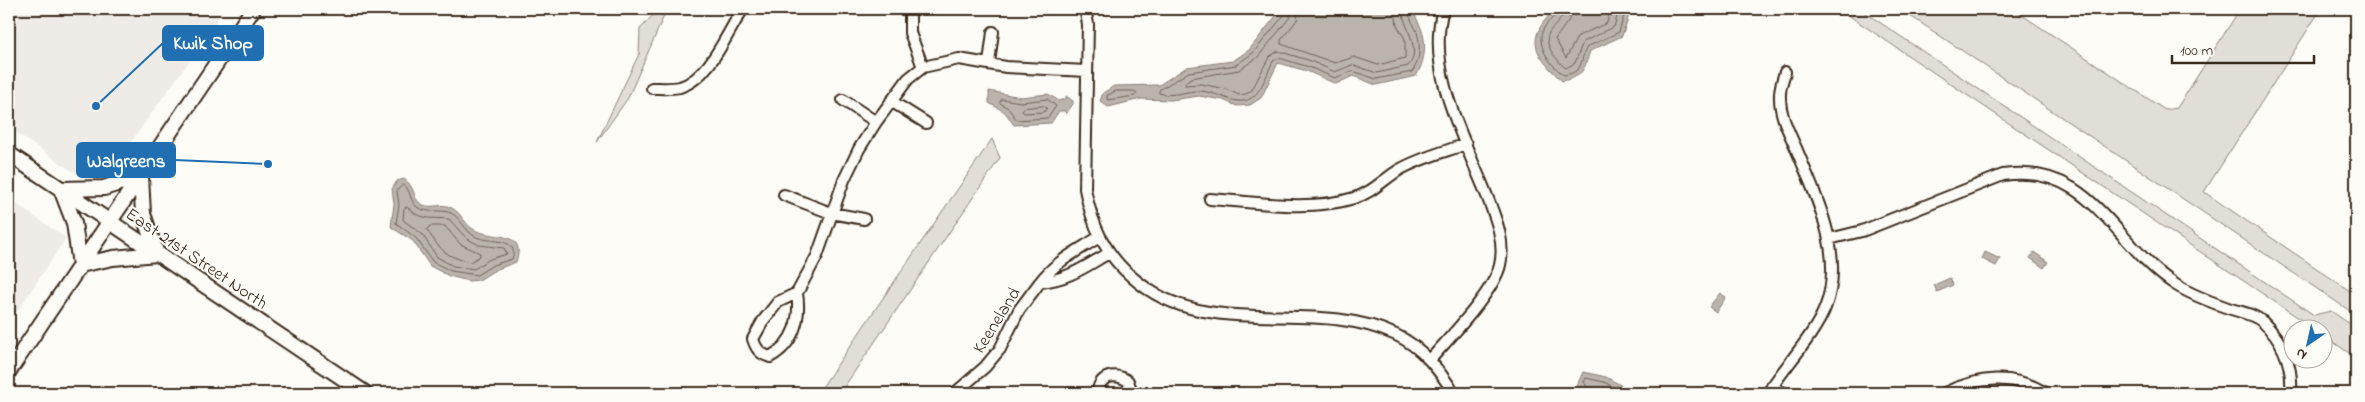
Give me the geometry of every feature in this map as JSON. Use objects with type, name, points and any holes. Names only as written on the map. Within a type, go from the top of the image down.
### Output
[{"type":"main road","points":[[9,371],[253,9]]},
{"type":"main road","name":"East 21st Street North","points":[[9,154],[365,393]]},
{"type":"main road","points":[[80,266],[74,222],[61,189],[107,188],[141,176]]},
{"type":"main road","points":[[80,266],[113,258],[157,254],[143,214],[141,176]]},
{"type":"street","points":[[652,88],[679,87],[694,80],[705,71],[743,9]]},
{"type":"street","points":[[910,9],[910,33],[922,67]]},
{"type":"street","points":[[1085,9],[1088,24],[1085,189],[1090,214],[1099,237],[1109,253],[1142,287],[1163,299],[1188,308],[1211,314],[1356,322],[1397,335],[1418,348],[1430,360],[1454,393]]},
{"type":"street","points":[[1430,360],[1479,300],[1500,266],[1502,248],[1498,226],[1449,100],[1440,60],[1438,38],[1443,9]]},
{"type":"street","points":[[989,63],[993,32]]},
{"type":"street","points":[[797,293],[800,311],[797,325],[778,352],[770,357],[764,355],[756,349],[753,340],[763,321],[778,302],[797,293],[817,256],[847,172],[876,122],[891,101],[908,79],[922,67],[959,59],[1006,67],[1087,70]]},
{"type":"street","points":[[1783,393],[1770,390],[1825,310],[1830,291],[1832,266],[1829,239],[1823,217],[1787,130],[1782,112],[1780,93],[1785,72]]},
{"type":"street","points":[[843,100],[876,122]]},
{"type":"street","points":[[891,101],[926,123]]},
{"type":"street","points":[[1210,199],[1307,205],[1332,204],[1356,198],[1375,188],[1398,171],[1418,161],[1466,144]]},
{"type":"street","points":[[1829,239],[1862,232],[2003,175],[2021,172],[2056,178],[2075,188],[2092,202],[2148,264],[2178,286],[2262,321],[2275,335],[2286,352],[2292,381],[2291,393]]},
{"type":"street","points":[[784,194],[831,213],[864,219]]},
{"type":"street","name":"Keeneland","points":[[955,393],[985,367],[1000,348],[1019,310],[1049,271],[1099,237]]},
{"type":"street","name":"Keeneland","points":[[1040,282],[1057,281],[1072,276],[1109,253]]},
{"type":"street","points":[[1098,393],[1100,383],[1108,377],[1115,375],[1128,381],[1132,393]]},
{"type":"street","points":[[1945,393],[1964,384],[2002,379],[2022,383],[2045,393]]},
{"type":"shaded area","points":[[9,9],[224,9],[201,45],[102,182],[87,181],[9,128]]},
{"type":"shaded area","points":[[659,9],[667,9],[628,98],[597,142],[639,54],[640,29]]},
{"type":"shaded area","points":[[1839,9],[1860,9],[2314,315],[2331,311],[2356,328],[2356,358],[2332,341],[2332,320],[2302,320]]},
{"type":"shaded area","points":[[1900,9],[2013,9],[2165,110],[2177,108],[2240,9],[2321,9],[2204,192],[2356,295],[2356,315]]},
{"type":"shaded area","points":[[992,139],[1000,158],[840,393],[818,393]]},
{"type":"shaded area","points":[[9,199],[66,238],[9,324]]},
{"type":"water","points":[[1284,9],[1413,9],[1424,40],[1424,56],[1421,67],[1416,76],[1376,85],[1353,76],[1336,84],[1307,71],[1278,63],[1261,98],[1250,105],[1237,106],[1223,100],[1199,96],[1171,100],[1141,99],[1108,107],[1100,101],[1103,93],[1114,86],[1159,85],[1187,67],[1233,61],[1249,50],[1279,12]]},
{"type":"water","points":[[1555,9],[1631,9],[1622,36],[1590,51],[1582,72],[1579,75],[1562,81],[1544,62],[1536,46],[1539,29]]},
{"type":"water","points":[[989,91],[1021,97],[1048,94],[1059,101],[1066,99],[1066,96],[1073,101],[1073,104],[1066,114],[1065,111],[1059,111],[1051,123],[1014,125],[1005,112],[989,103]]},
{"type":"water","points":[[404,179],[408,182],[416,199],[421,204],[447,206],[456,210],[473,229],[512,240],[517,244],[516,262],[495,270],[479,280],[469,281],[449,276],[430,266],[413,241],[391,227],[394,204],[392,189],[397,181]]},
{"type":"water","points":[[1985,252],[2000,259],[1996,266],[1982,259]]},
{"type":"water","points":[[2034,252],[2048,262],[2044,268],[2030,258]]},
{"type":"water","points":[[1950,278],[1953,285],[1937,292],[1934,285]]},
{"type":"water","points":[[1720,293],[1726,297],[1716,312],[1709,307]]},
{"type":"water","points":[[1583,372],[1606,377],[1635,393],[1587,393],[1577,385]]},
{"type":"place","name":"Kwik Shop","points":[[96,106]]},
{"type":"place","name":"Walgreens","points":[[268,164]]}]
